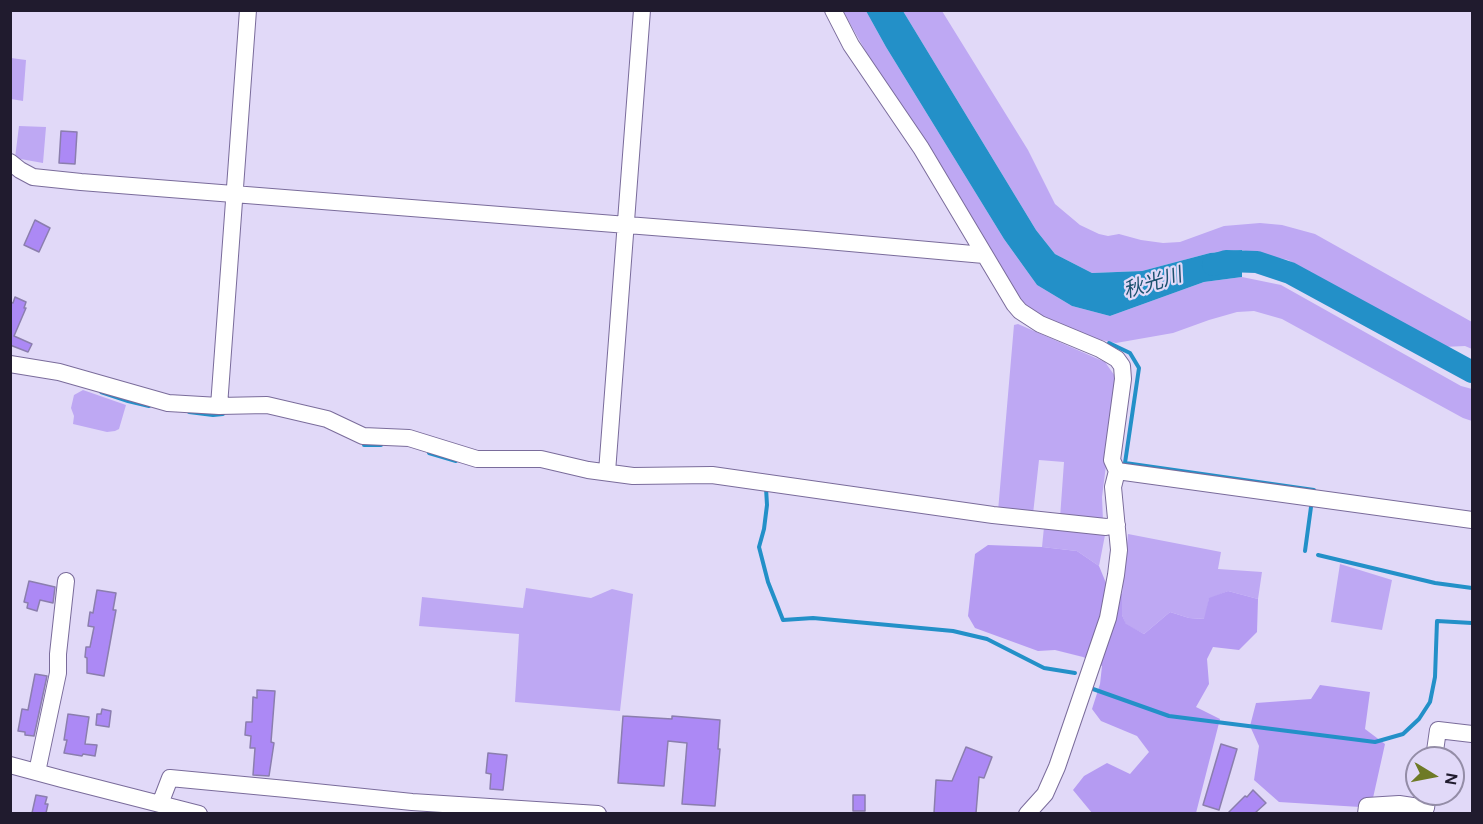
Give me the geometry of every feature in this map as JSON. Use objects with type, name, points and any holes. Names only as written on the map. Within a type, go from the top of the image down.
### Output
[{"type":"street","points":[[219,406],[248,10]]},
{"type":"street","points":[[607,472],[642,10]]},
{"type":"street","points":[[833,10],[851,45],[921,148],[1014,304],[1020,311],[1040,324],[1100,349],[1117,359],[1122,366],[1123,379],[1112,460],[1117,471],[1113,487],[1119,550],[1108,618],[1057,767],[1045,794],[1027,813]]},
{"type":"street","points":[[10,162],[33,177],[984,255]]},
{"type":"street","points":[[10,364],[59,372],[168,402],[219,406],[267,405],[327,419],[363,436],[409,438],[477,459],[542,459],[588,470],[633,476],[712,475],[993,515],[1106,527],[1118,525]]},
{"type":"street","points":[[1117,471],[1473,520]]},
{"type":"street","points":[[37,772],[58,673],[66,581]]},
{"type":"street","points":[[1436,746],[1438,730],[1473,734]]},
{"type":"street","points":[[10,765],[199,813]]},
{"type":"street","points":[[160,804],[170,778],[286,789],[412,808],[598,813]]},
{"type":"street","points":[[1366,813],[1367,806],[1405,805]]},
{"type":"street","points":[[1412,806],[1426,808],[1426,806]]},
{"type":"shaded area","points":[[843,11],[866,11],[1004,239],[1037,285],[1072,306],[1110,316],[1204,282],[1242,277],[1281,285],[1461,386],[1472,389],[1472,421],[1282,319],[1254,311],[1237,312],[1173,333],[1116,343],[1082,336],[1025,308],[931,153],[866,52]]},
{"type":"shaded area","points":[[903,11],[942,11],[1028,150],[1055,204],[1080,225],[1108,236],[1119,234],[1163,243],[1180,242],[1224,226],[1260,223],[1282,225],[1315,234],[1472,322],[1472,349],[1465,346],[1443,347],[1288,260],[1241,250],[1210,253],[1142,271],[1092,273],[1055,254],[1036,230]]},
{"type":"shaded area","points":[[11,58],[26,60],[23,101],[11,99]]},
{"type":"shaded area","points":[[19,126],[46,127],[43,163],[15,158]]},
{"type":"shaded area","points":[[1018,324],[1105,362],[1117,379],[1102,497],[1103,521],[1060,518],[1064,462],[1039,460],[1033,514],[998,511],[1014,325]]},
{"type":"shaded area","points":[[83,390],[126,405],[119,429],[107,432],[73,424],[74,416],[71,408],[74,395]]},
{"type":"shaded area","points":[[1044,527],[1105,535],[1099,566],[1077,551],[1042,547]]},
{"type":"shaded area","points":[[1128,534],[1221,552],[1218,569],[1262,572],[1258,599],[1228,591],[1209,599],[1205,619],[1189,618],[1170,612],[1144,634],[1126,625],[1122,615],[1122,594]]},
{"type":"shaded area","points":[[988,545],[1077,551],[1099,566],[1106,583],[1122,594],[1122,615],[1126,624],[1144,634],[1170,612],[1189,618],[1204,619],[1209,598],[1228,591],[1258,599],[1257,632],[1239,650],[1213,647],[1207,659],[1209,684],[1196,707],[1220,719],[1196,813],[1092,813],[1073,790],[1084,776],[1107,763],[1130,774],[1149,752],[1137,736],[1101,721],[1092,709],[1100,684],[1102,666],[1083,657],[1055,650],[1038,651],[975,628],[968,616],[975,554]]},
{"type":"shaded area","points":[[1340,564],[1392,580],[1382,630],[1331,622]]},
{"type":"shaded area","points":[[526,588],[591,598],[612,589],[633,594],[620,711],[515,702],[519,634],[419,626],[422,597],[523,608]]},
{"type":"shaded area","points":[[1320,685],[1370,692],[1365,729],[1385,744],[1373,798],[1360,807],[1279,802],[1254,780],[1259,746],[1250,726],[1256,703],[1311,699]]},
{"type":"water","points":[[866,11],[903,11],[1036,230],[1055,254],[1092,273],[1142,271],[1210,253],[1242,250],[1242,277],[1204,282],[1110,316],[1072,306],[1037,285],[1004,239]]},
{"type":"building","points":[[61,131],[77,132],[75,164],[59,163]]},
{"type":"building","points":[[35,220],[50,228],[39,252],[24,245]]},
{"type":"building","points":[[15,297],[26,302],[24,308],[26,308],[14,336],[32,344],[28,352],[10,345],[10,302],[13,303]]},
{"type":"building","points":[[29,581],[55,587],[53,603],[40,600],[37,611],[27,608],[28,603],[24,602]]},
{"type":"building","points":[[97,590],[116,593],[113,610],[116,610],[104,676],[87,673],[87,658],[85,657],[86,647],[90,647],[94,627],[88,626]]},
{"type":"building","points":[[35,674],[47,676],[34,736],[18,731],[22,709],[28,710]]},
{"type":"building","points":[[257,690],[275,691],[271,742],[274,743],[269,776],[253,775],[255,748],[250,748],[251,736],[245,735],[246,722],[252,722],[253,697],[257,698]]},
{"type":"building","points":[[102,709],[111,711],[109,727],[96,725],[97,714],[101,714]]},
{"type":"building","points":[[68,714],[89,717],[85,744],[97,745],[95,756],[64,753]]},
{"type":"building","points":[[623,716],[672,719],[672,716],[720,720],[715,806],[682,804],[687,743],[668,741],[664,786],[618,783]]},
{"type":"building","points":[[1221,744],[1237,749],[1219,810],[1203,805]]},
{"type":"building","points":[[966,747],[992,757],[984,778],[979,777],[976,813],[934,813],[936,780],[952,781]]},
{"type":"building","points":[[488,753],[507,755],[503,790],[490,789],[491,774],[486,773]]},
{"type":"building","points":[[1253,790],[1266,803],[1255,813],[1228,813],[1245,796],[1247,797]]},
{"type":"building","points":[[36,795],[47,797],[46,813],[32,813]]},
{"type":"building","points":[[853,795],[865,795],[865,811],[853,811]]},
{"type":"waterway","name":"秋光川","points":[[1213,265],[1226,261],[1257,262],[1290,273],[1472,372]]},
{"type":"waterway","points":[[1109,343],[1130,353],[1139,368],[1125,463],[1314,490]]},
{"type":"waterway","points":[[101,392],[149,406]]},
{"type":"waterway","points":[[189,412],[223,414]]},
{"type":"waterway","points":[[364,445],[381,445]]},
{"type":"waterway","points":[[429,453],[456,461]]},
{"type":"waterway","points":[[766,488],[767,505],[759,547],[768,582],[783,620],[813,618],[953,631],[987,639],[1044,668],[1075,673]]},
{"type":"waterway","points":[[1305,551],[1311,507]]},
{"type":"waterway","points":[[1318,555],[1435,583],[1472,588]]},
{"type":"waterway","points":[[1093,689],[1169,716],[1375,742],[1403,734],[1419,719],[1430,702],[1435,677],[1437,621],[1472,623]]}]
